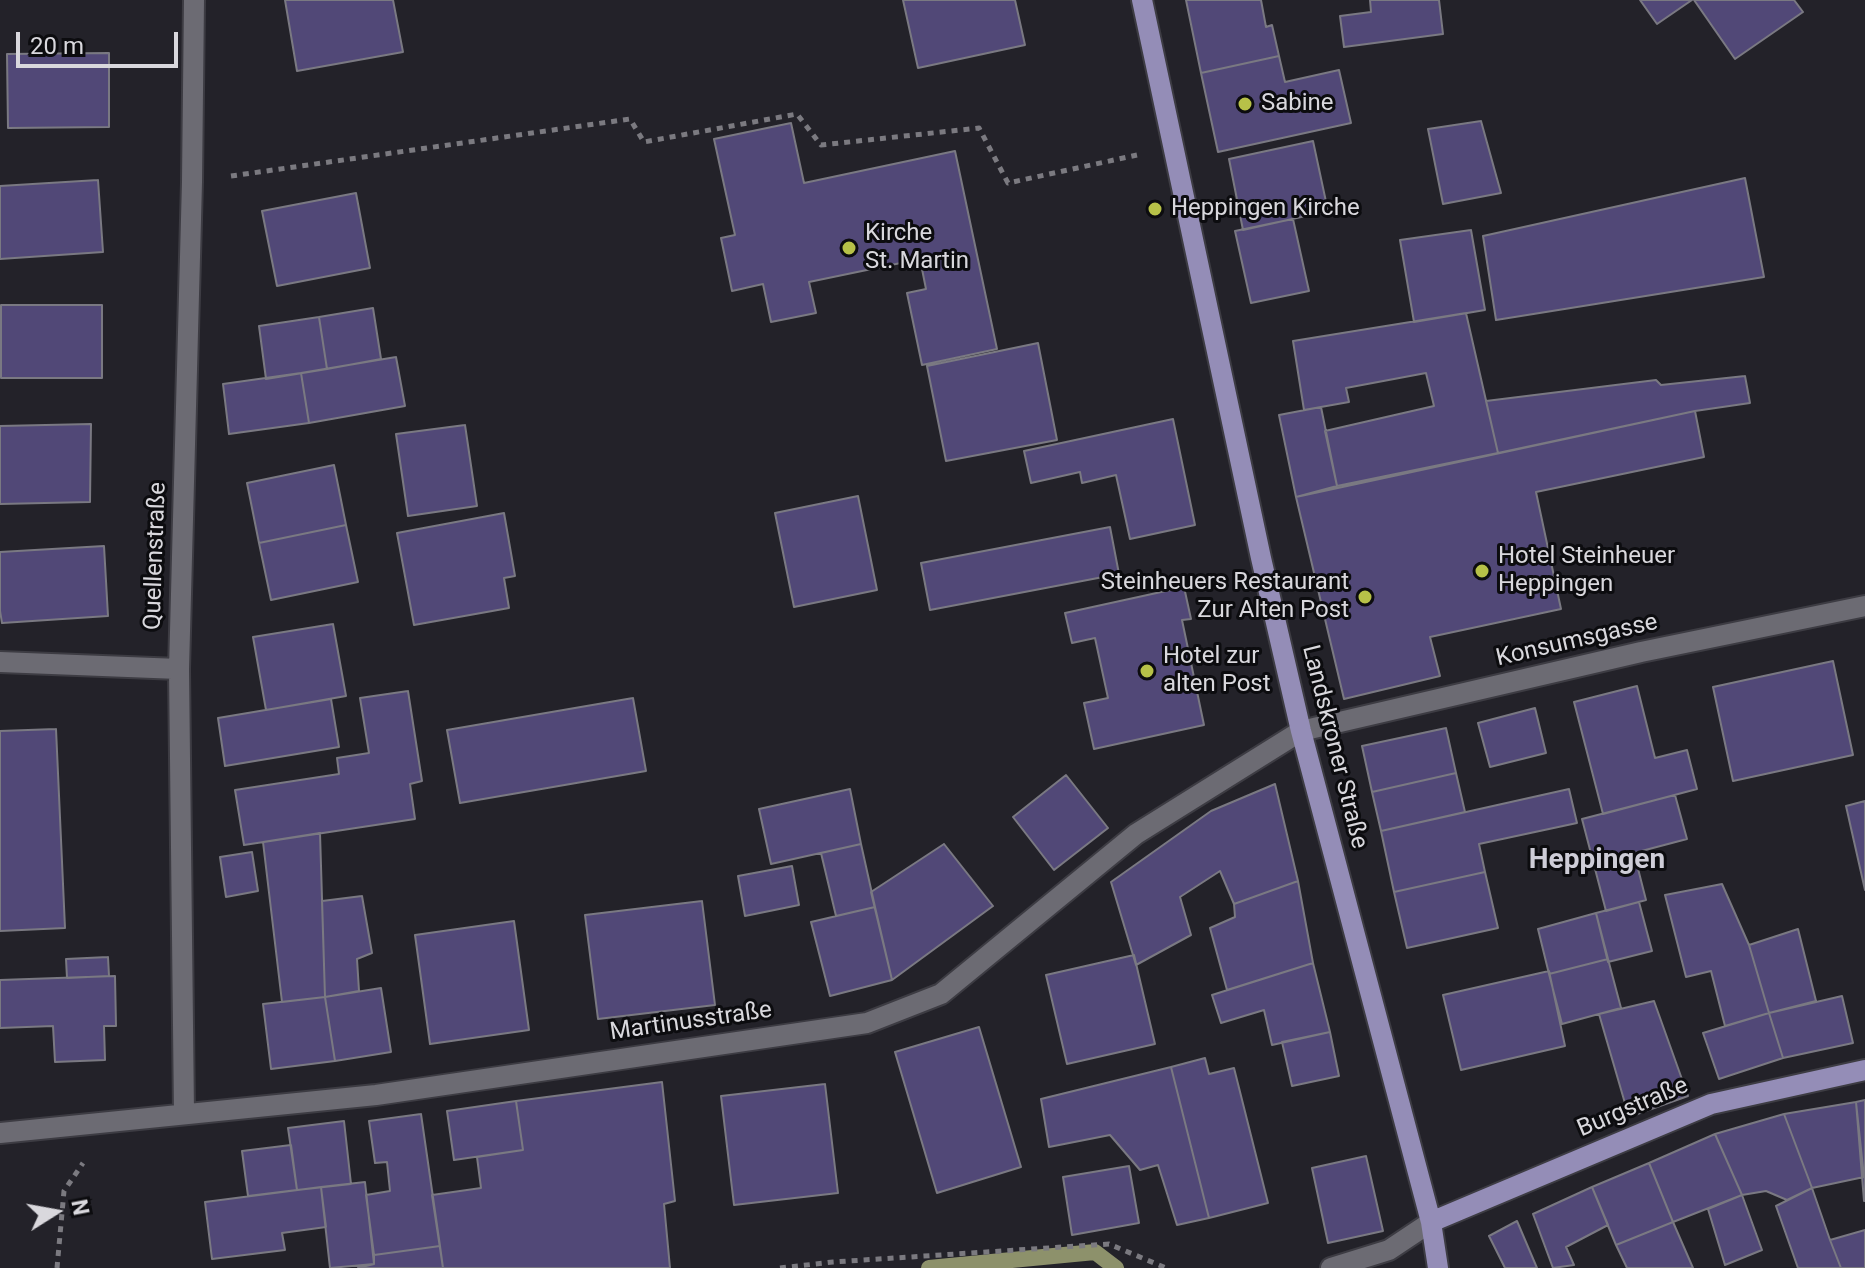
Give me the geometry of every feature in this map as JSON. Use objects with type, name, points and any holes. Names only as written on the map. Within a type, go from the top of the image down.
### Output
[{"type":"main road","name":"Landskroner Straße","points":[[1142,0],[1301,731],[1431,1222],[1438,1268]]},
{"type":"main road","name":"Burgstraße","points":[[1431,1222],[1711,1104],[1865,1070]]},
{"type":"street","name":"Quellenstraße","points":[[184,1114],[179,669],[194,0]]},
{"type":"street","name":"Konsumsgasse","points":[[1301,731],[1626,656],[1865,606]]},
{"type":"street","points":[[0,662],[179,669]]},
{"type":"street","name":"Martinusstraße","points":[[0,1133],[376,1095],[867,1023],[941,994],[1136,834],[1301,731]]},
{"type":"street","points":[[1331,1268],[1389,1250],[1431,1222]]},
{"type":"path","points":[[192,182],[630,119],[644,142],[797,114],[821,145],[979,128],[1008,183],[1173,147]]},
{"type":"path","points":[[57,1268],[64,1191],[109,1124]]},
{"type":"path","points":[[780,1268],[865,1259],[1109,1244],[1166,1268]]},
{"type":"building","points":[[285,0],[393,0],[403,52],[297,71]]},
{"type":"building","points":[[903,0],[1015,0],[1025,45],[918,68]]},
{"type":"building","points":[[1186,0],[1261,0],[1266,27],[1272,25],[1279,56],[1201,73]]},
{"type":"building","points":[[1370,0],[1439,0],[1443,34],[1344,47],[1340,16],[1371,12]]},
{"type":"building","points":[[1640,0],[1692,0],[1657,24]]},
{"type":"building","points":[[1694,0],[1794,0],[1803,12],[1735,59]]},
{"type":"building","points":[[109,53],[109,127],[8,128],[7,54]]},
{"type":"building","points":[[1279,56],[1285,82],[1339,70],[1351,123],[1218,152],[1201,73]]},
{"type":"building","points":[[1481,121],[1501,193],[1443,204],[1428,129]]},
{"type":"building","name":"Kirche St. Martin","points":[[791,123],[804,183],[955,151],[997,349],[922,365],[907,293],[926,289],[920,259],[809,282],[816,313],[771,322],[763,284],[732,291],[721,238],[735,235],[714,139]]},
{"type":"building","points":[[1313,141],[1328,211],[1243,230],[1229,159]]},
{"type":"building","points":[[1745,178],[1764,277],[1496,320],[1483,236]]},
{"type":"building","points":[[98,180],[103,252],[0,259],[0,186]]},
{"type":"building","points":[[356,193],[370,268],[277,286],[262,211]]},
{"type":"building","points":[[1293,219],[1309,291],[1251,303],[1235,231]]},
{"type":"building","points":[[1471,230],[1485,310],[1414,322],[1400,240]]},
{"type":"building","points":[[1,305],[102,305],[102,378],[1,378]]},
{"type":"building","points":[[373,308],[381,359],[327,369],[319,317]]},
{"type":"building","points":[[1466,313],[1498,453],[1337,486],[1325,431],[1434,406],[1426,373],[1346,388],[1349,402],[1304,410],[1293,341]]},
{"type":"building","points":[[319,317],[327,369],[266,379],[259,326]]},
{"type":"building","points":[[1038,343],[1057,440],[946,461],[927,366]]},
{"type":"building","points":[[396,357],[405,406],[309,423],[301,373]]},
{"type":"building","points":[[301,373],[309,423],[229,434],[223,384]]},
{"type":"building","points":[[1745,376],[1750,403],[1695,411],[1498,453],[1486,401],[1656,380],[1661,385]]},
{"type":"building","points":[[1321,407],[1337,486],[1296,497],[1279,415]]},
{"type":"building","points":[[1695,411],[1704,457],[1536,492],[1561,609],[1430,637],[1440,676],[1344,699],[1296,497]]},
{"type":"building","points":[[1173,419],[1195,525],[1130,539],[1116,475],[1082,483],[1080,472],[1031,483],[1024,451]]},
{"type":"building","points":[[91,424],[90,502],[0,504],[0,426]]},
{"type":"building","points":[[465,425],[477,506],[408,516],[396,434]]},
{"type":"building","points":[[334,465],[346,525],[259,543],[247,483]]},
{"type":"building","points":[[858,496],[877,590],[794,607],[775,513]]},
{"type":"building","points":[[504,513],[515,576],[504,578],[509,608],[414,625],[397,533]]},
{"type":"building","points":[[346,525],[358,582],[271,600],[259,543]]},
{"type":"building","points":[[1110,527],[1119,574],[930,610],[921,563]]},
{"type":"building","points":[[104,546],[108,616],[2,623],[0,552]]},
{"type":"building","name":"Hotel zur alten Post","points":[[1184,587],[1191,619],[1182,620],[1204,725],[1094,749],[1084,703],[1108,698],[1095,638],[1072,643],[1065,613]]},
{"type":"building","points":[[333,624],[346,696],[266,710],[253,637]]},
{"type":"building","points":[[1833,661],[1853,755],[1733,781],[1713,687]]},
{"type":"building","points":[[1637,686],[1655,758],[1687,750],[1697,789],[1603,814],[1574,702]]},
{"type":"building","points":[[408,691],[422,781],[410,784],[415,819],[244,845],[235,790],[339,774],[337,758],[369,753],[360,698]]},
{"type":"building","points":[[633,698],[646,771],[460,803],[447,730]]},
{"type":"building","points":[[331,699],[339,747],[225,766],[218,718]]},
{"type":"building","points":[[1535,708],[1546,753],[1490,767],[1478,723]]},
{"type":"building","points":[[1446,728],[1456,773],[1372,792],[1362,746]]},
{"type":"building","points":[[56,729],[65,928],[0,931],[0,731]]},
{"type":"building","points":[[1456,773],[1465,812],[1381,831],[1372,792]]},
{"type":"building","points":[[1066,775],[1108,828],[1054,870],[1013,817]]},
{"type":"building","points":[[1275,784],[1298,881],[1234,904],[1220,871],[1180,897],[1191,935],[1136,965],[1111,882],[1211,811]]},
{"type":"building","points":[[850,789],[861,844],[771,864],[759,809]]},
{"type":"building","points":[[1569,789],[1577,823],[1479,844],[1485,872],[1394,892],[1381,831]]},
{"type":"building","points":[[1675,795],[1687,839],[1634,853],[1646,900],[1606,911],[1582,819]]},
{"type":"building","points":[[1865,801],[1865,890],[1846,806]]},
{"type":"building","points":[[320,833],[325,997],[282,1002],[263,842]]},
{"type":"building","points":[[861,844],[875,907],[836,916],[821,853]]},
{"type":"building","points":[[944,844],[993,906],[892,980],[871,892]]},
{"type":"building","points":[[252,852],[258,891],[226,897],[220,857]]},
{"type":"building","points":[[792,866],[799,905],[745,916],[738,876]]},
{"type":"building","points":[[1485,872],[1498,928],[1407,948],[1394,892]]},
{"type":"building","points":[[1298,881],[1313,963],[1227,990],[1210,928],[1235,917],[1234,904]]},
{"type":"building","points":[[1722,884],[1749,945],[1769,1013],[1725,1026],[1711,971],[1686,977],[1665,895]]},
{"type":"building","points":[[362,896],[372,953],[357,959],[359,991],[325,997],[322,901]]},
{"type":"building","points":[[702,901],[715,1005],[598,1019],[585,915]]},
{"type":"building","points":[[1639,902],[1652,951],[1608,962],[1596,913]]},
{"type":"building","points":[[875,907],[892,980],[830,996],[811,922]]},
{"type":"building","points":[[1596,913],[1608,959],[1549,974],[1538,929]]},
{"type":"building","points":[[514,921],[529,1030],[430,1044],[415,935]]},
{"type":"building","points":[[1798,929],[1816,1001],[1769,1013],[1749,945]]},
{"type":"building","points":[[1134,955],[1155,1044],[1067,1064],[1046,975]]},
{"type":"building","points":[[108,957],[109,976],[67,978],[66,959]]},
{"type":"building","points":[[1608,959],[1621,1008],[1562,1024],[1549,974]]},
{"type":"building","points":[[1313,963],[1330,1032],[1272,1045],[1264,1010],[1221,1023],[1212,995]]},
{"type":"building","points":[[1549,971],[1565,1046],[1461,1070],[1443,995]]},
{"type":"building","points":[[115,976],[116,1026],[104,1026],[105,1060],[55,1062],[53,1026],[0,1028],[0,980]]},
{"type":"building","points":[[381,988],[391,1052],[335,1061],[325,997]]},
{"type":"building","points":[[1842,996],[1853,1043],[1783,1058],[1769,1013]]},
{"type":"building","points":[[325,997],[335,1061],[271,1069],[263,1004]]},
{"type":"building","points":[[1654,1001],[1688,1096],[1629,1117],[1599,1014]]},
{"type":"building","points":[[1769,1013],[1783,1058],[1719,1079],[1703,1033]]},
{"type":"building","points":[[979,1027],[1021,1167],[937,1193],[895,1052]]},
{"type":"building","points":[[1330,1032],[1339,1076],[1292,1086],[1282,1042]]},
{"type":"building","points":[[1205,1058],[1209,1074],[1234,1068],[1268,1203],[1209,1218],[1171,1067]]},
{"type":"building","points":[[1171,1067],[1209,1218],[1177,1225],[1158,1165],[1140,1170],[1110,1135],[1049,1147],[1041,1099]]},
{"type":"building","points":[[662,1082],[675,1201],[664,1204],[670,1268],[443,1268],[432,1195],[481,1188],[477,1157],[523,1150],[516,1101]]},
{"type":"building","points":[[825,1084],[838,1193],[734,1205],[721,1096]]},
{"type":"building","points":[[1865,1100],[1865,1201],[1864,1201],[1856,1102]]},
{"type":"building","points":[[516,1101],[523,1150],[454,1160],[447,1111]]},
{"type":"building","points":[[1856,1102],[1864,1177],[1812,1188],[1784,1114]]},
{"type":"building","points":[[421,1114],[440,1246],[374,1255],[366,1195],[390,1191],[387,1162],[375,1163],[369,1121]]},
{"type":"building","points":[[1784,1114],[1812,1188],[1787,1200],[1766,1191],[1742,1195],[1715,1134]]},
{"type":"building","points":[[344,1121],[351,1184],[297,1190],[288,1128]]},
{"type":"building","points":[[1715,1134],[1742,1195],[1673,1222],[1649,1163]]},
{"type":"building","points":[[291,1145],[297,1190],[248,1196],[242,1151]]},
{"type":"building","points":[[1366,1156],[1383,1231],[1328,1243],[1312,1168]]},
{"type":"building","points":[[1649,1163],[1673,1222],[1616,1245],[1592,1187]]},
{"type":"building","points":[[1129,1166],[1139,1223],[1072,1235],[1063,1177]]},
{"type":"building","points":[[365,1182],[374,1264],[330,1268],[321,1187]]},
{"type":"building","points":[[321,1187],[326,1227],[282,1233],[285,1250],[212,1259],[205,1202]]},
{"type":"building","points":[[1592,1187],[1608,1225],[1566,1247],[1574,1265],[1553,1268],[1533,1214]]},
{"type":"building","points":[[1812,1188],[1841,1268],[1798,1268],[1776,1206]]},
{"type":"building","points":[[1742,1195],[1762,1250],[1725,1265],[1708,1209]]},
{"type":"building","points":[[1517,1221],[1537,1268],[1505,1268],[1489,1236]]},
{"type":"building","points":[[1673,1222],[1693,1268],[1627,1268],[1616,1245]]},
{"type":"building","points":[[1865,1230],[1865,1268],[1841,1268],[1830,1240]]},
{"type":"building","points":[[440,1246],[443,1268],[358,1268],[374,1264],[374,1255]]},
{"type":"waterway","points":[[929,1268],[1095,1252],[1116,1268]]},
{"type":"place","name":"Sabine","points":[[1245,104]]},
{"type":"place","name":"Heppingen Kirche","points":[[1155,209]]},
{"type":"place","name":"Kirche St. Martin","points":[[849,248]]},
{"type":"place","name":"Hotel Steinheuer Heppingen","points":[[1482,571]]},
{"type":"place","name":"Steinheuers Restaurant Zur Alten Post","points":[[1365,597]]},
{"type":"place","name":"Hotel zur alten Post","points":[[1147,671]]},
{"type":"district","name":"Heppingen","points":[[1597,861]]}]
